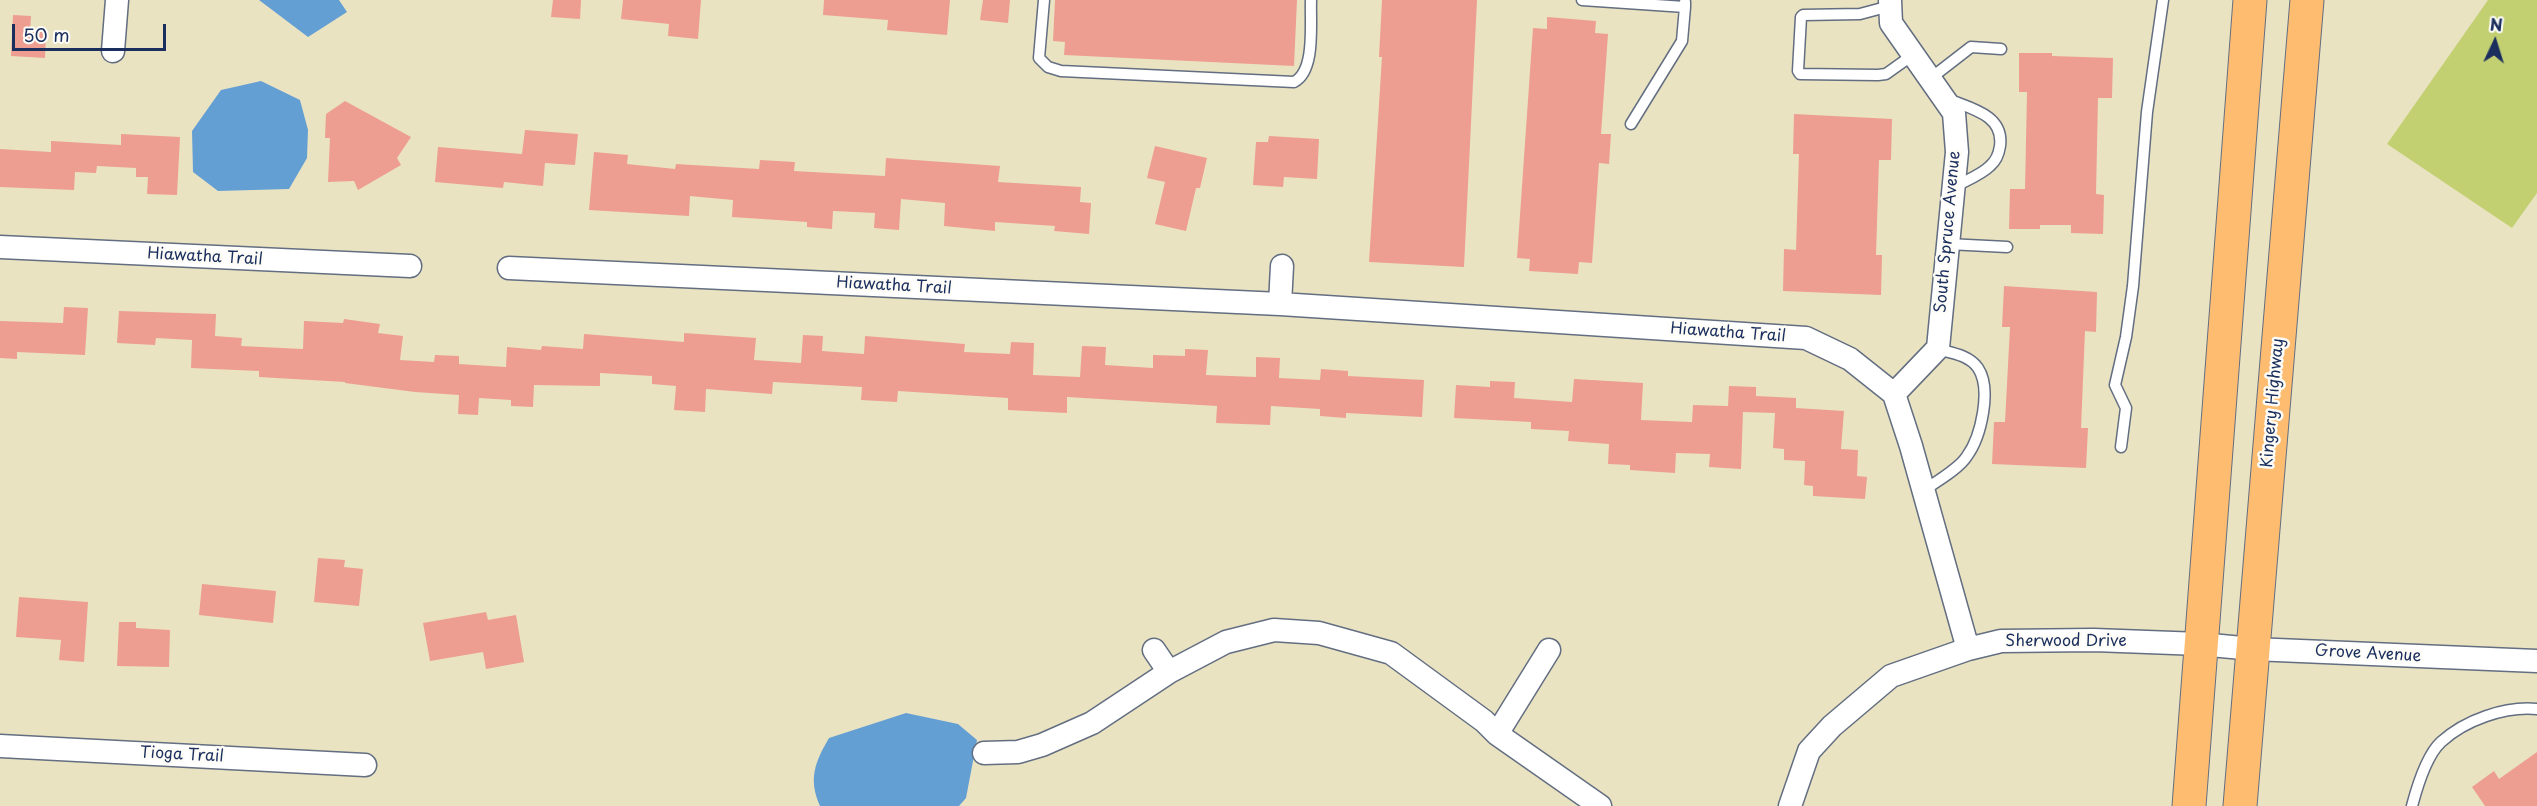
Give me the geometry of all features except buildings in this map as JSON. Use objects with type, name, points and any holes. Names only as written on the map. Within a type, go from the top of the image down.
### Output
[{"type":"highway","points":[[2189,806],[2250,0]]},
{"type":"highway","name":"Kingery Highway","points":[[2240,806],[2307,0]]},
{"type":"street","points":[[113,51],[117,0]]},
{"type":"street","name":"South Spruce Avenue","points":[[1890,3],[1891,23],[1932,78],[1954,113],[1957,152],[1937,349]]},
{"type":"street","name":"Hiawatha Trail","points":[[0,247],[410,266]]},
{"type":"street","points":[[1280,304],[1282,266]]},
{"type":"street","name":"Hiawatha Trail","points":[[509,268],[1280,304],[1806,339],[1850,359],[1894,394]]},
{"type":"street","points":[[1937,349],[1894,394],[1924,490],[1968,649]]},
{"type":"street","points":[[984,753],[1018,752],[1042,745],[1092,723],[1169,672],[1226,642],[1274,630],[1319,633],[1391,653],[1484,721],[1497,734],[1600,806]]},
{"type":"street","name":"Sherwood Drive","points":[[1790,806],[1809,751],[1832,726],[1891,676],[1968,649],[2001,641],[2094,640],[2200,644]]},
{"type":"street","name":"Grove Avenue","points":[[2200,644],[2253,649],[2537,662]]},
{"type":"street","points":[[1154,650],[1169,672]]},
{"type":"street","points":[[1497,734],[1549,650]]},
{"type":"street","name":"Tioga Trail","points":[[0,746],[365,765]]},
{"type":"lane","points":[[1044,0],[1039,58],[1048,66],[1060,71],[1294,82],[1302,78],[1309,64],[1311,0]]},
{"type":"lane","points":[[1582,0],[1685,3],[1682,41],[1631,124]]},
{"type":"lane","points":[[2121,447],[2126,408],[2115,385],[2126,337],[2147,112],[2163,0]]},
{"type":"lane","points":[[1890,3],[1860,14],[1803,15],[1801,17],[1798,71],[1800,74],[1886,74],[1914,54]]},
{"type":"lane","points":[[1932,78],[1971,47],[2001,49]]},
{"type":"lane","points":[[1944,98],[1978,110],[1993,119],[1999,129],[1998,156],[1989,167],[1953,187]]},
{"type":"lane","points":[[1948,244],[2007,247]]},
{"type":"lane","points":[[1924,490],[1966,459],[1980,433],[1985,398],[1979,369],[1966,357],[1937,349]]},
{"type":"lane","points":[[2412,806],[2420,779],[2440,743],[2477,718],[2523,707],[2537,709]]},
{"type":"green space","points":[[2488,0],[2537,0],[2537,193],[2512,228],[2387,144]]},
{"type":"water","points":[[259,0],[339,0],[347,12],[308,37]]},
{"type":"water","points":[[261,81],[300,100],[308,130],[307,158],[289,189],[218,191],[193,172],[192,131],[221,90]]},
{"type":"water","points":[[906,713],[958,724],[977,740],[966,798],[959,806],[820,806],[814,787],[815,771],[829,738]]}]
